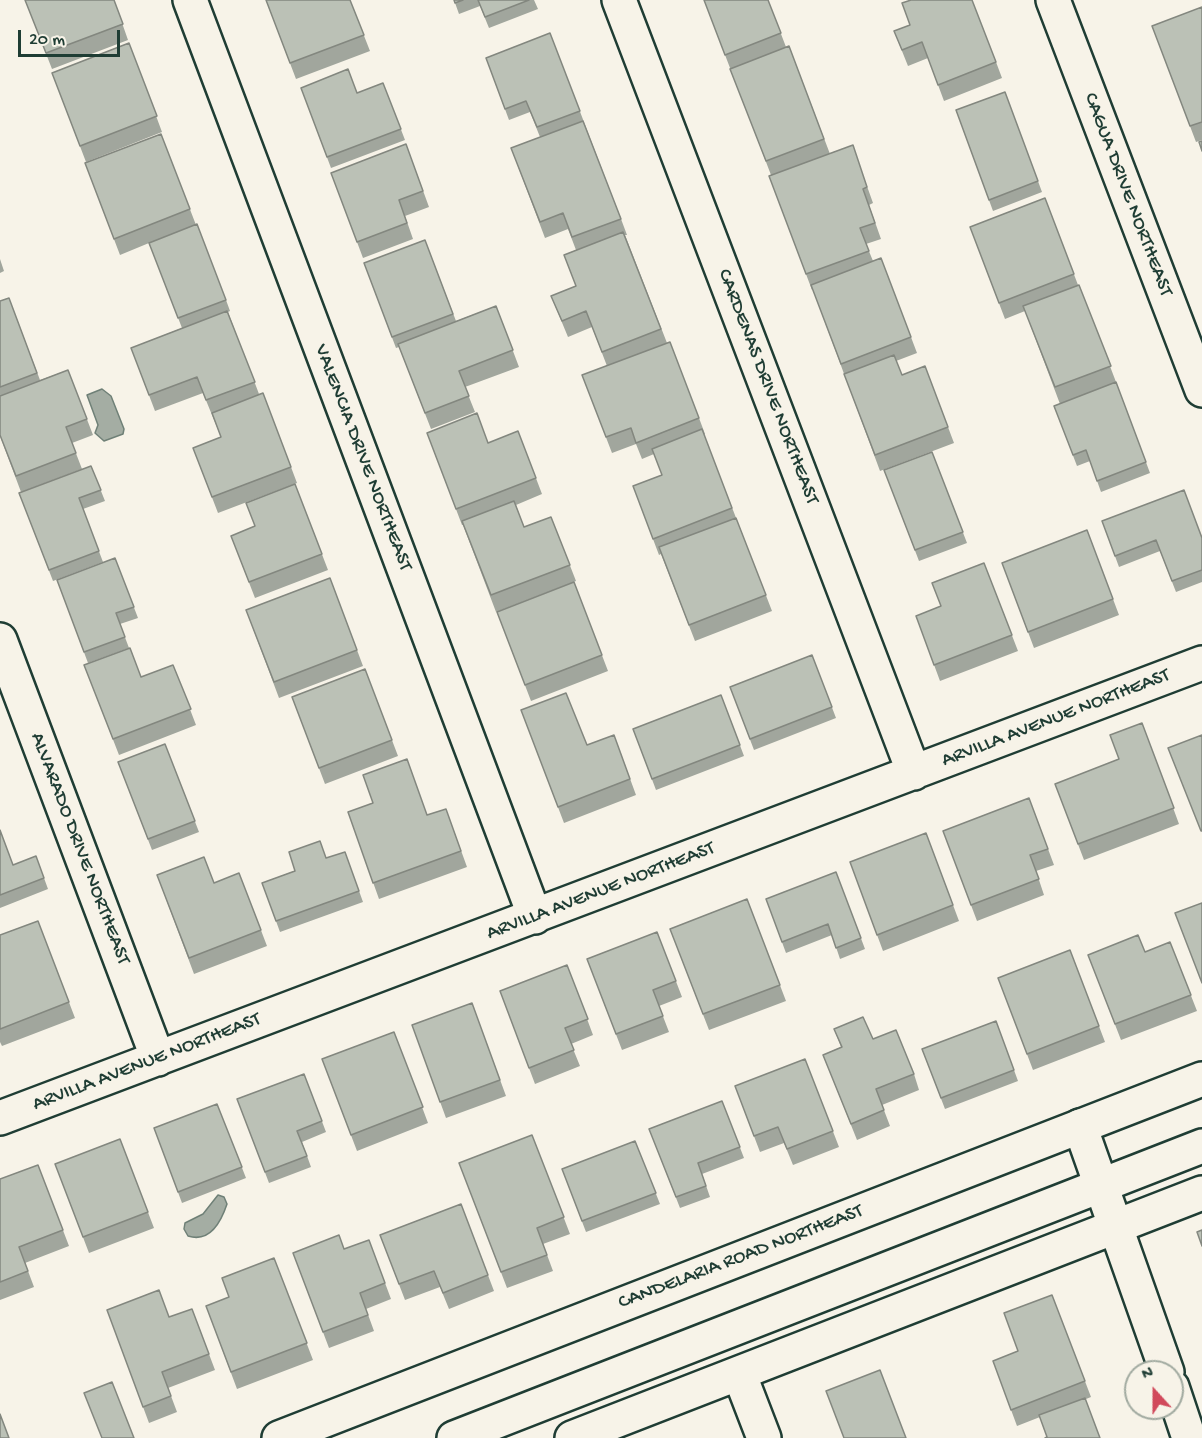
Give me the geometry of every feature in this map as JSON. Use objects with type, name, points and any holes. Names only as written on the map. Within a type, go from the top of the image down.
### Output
[{"type":"street","name":"VALENCIA DRIVE NORTHEAST","points":[[190,0],[535,917]]},
{"type":"street","name":"CARDENAS DRIVE NORTHEAST","points":[[619,0],[914,773]]},
{"type":"street","name":"CAGUA DRIVE NORTHEAST","points":[[1053,0],[1202,390]]},
{"type":"street","name":"ALVARADO DRIVE NORTHEAST","points":[[0,640],[158,1059]]},
{"type":"street","name":"ARVILLA AVENUE NORTHEAST","points":[[0,1118],[1202,663]]},
{"type":"street","name":"CANDELARIA ROAD NORTHEAST","points":[[279,1438],[1202,1078]]},
{"type":"street","points":[[1080,1126],[1163,1360]]},
{"type":"street","points":[[454,1438],[1202,1146]]},
{"type":"street","points":[[572,1438],[1202,1193]]},
{"type":"street","points":[[739,1373],[764,1438]]},
{"type":"street","points":[[1184,1420],[1190,1438]]},
{"type":"shaded area","points":[[102,389],[111,396],[124,429],[123,434],[104,441],[95,433],[98,425],[87,395]]},
{"type":"shaded area","points":[[218,1195],[224,1197],[227,1204],[218,1224],[203,1236],[188,1236],[184,1229],[185,1223],[203,1214]]},
{"type":"building","points":[[25,0],[114,0],[123,24],[46,53]]},
{"type":"building","points":[[266,0],[350,0],[364,35],[290,63]]},
{"type":"building","points":[[478,0],[529,0],[485,17]]},
{"type":"building","points":[[704,0],[768,0],[781,33],[725,55]]},
{"type":"building","points":[[911,0],[972,0],[996,62],[938,85],[922,42],[902,50],[894,31],[910,25],[902,3]]},
{"type":"building","points":[[1202,7],[1202,122],[1190,126],[1152,26]]},
{"type":"building","points":[[550,33],[580,111],[537,127],[526,101],[505,109],[486,58]]},
{"type":"building","points":[[129,43],[157,116],[80,146],[52,73]]},
{"type":"building","points":[[789,46],[824,139],[766,161],[730,69]]},
{"type":"building","points":[[348,69],[357,93],[383,83],[401,129],[327,157],[301,88]]},
{"type":"building","points":[[1005,92],[1038,181],[989,200],[956,110]]},
{"type":"building","points":[[583,121],[621,219],[572,237],[563,213],[540,222],[511,148]]},
{"type":"building","points":[[161,134],[190,209],[114,239],[85,163]]},
{"type":"building","points":[[406,144],[423,191],[399,200],[407,223],[357,242],[331,173]]},
{"type":"building","points":[[853,145],[867,187],[863,189],[875,223],[860,228],[869,251],[806,274],[769,176]]},
{"type":"building","points":[[1045,198],[1074,274],[999,303],[970,227]]},
{"type":"building","points":[[197,224],[226,300],[178,318],[149,243]]},
{"type":"building","points":[[623,232],[661,329],[602,352],[586,311],[562,321],[551,296],[576,286],[564,255]]},
{"type":"building","points":[[425,240],[453,314],[392,337],[364,263]]},
{"type":"building","points":[[881,258],[911,337],[841,364],[811,285]]},
{"type":"building","points":[[1079,285],[1111,366],[1055,387],[1023,306]]},
{"type":"building","points":[[9,298],[37,373],[0,387],[0,301]]},
{"type":"building","points":[[496,306],[513,350],[459,371],[469,396],[425,413],[398,344]]},
{"type":"building","points":[[227,311],[255,382],[206,400],[197,377],[149,395],[131,348]]},
{"type":"building","points":[[670,342],[699,418],[636,443],[631,428],[606,437],[582,375]]},
{"type":"building","points":[[894,355],[902,375],[925,366],[948,427],[875,455],[844,374]]},
{"type":"building","points":[[68,370],[87,419],[66,427],[76,453],[16,476],[0,435],[0,396]]},
{"type":"building","points":[[1116,382],[1146,462],[1097,481],[1086,450],[1073,455],[1054,406]]},
{"type":"building","points":[[263,393],[291,467],[212,497],[193,448],[221,437],[212,413]]},
{"type":"building","points":[[477,413],[488,443],[518,431],[536,478],[456,509],[427,433]]},
{"type":"building","points":[[702,429],[732,508],[653,539],[633,486],[662,475],[652,449]]},
{"type":"building","points":[[932,452],[963,532],[915,550],[884,470]]},
{"type":"building","points":[[91,466],[101,490],[79,498],[99,551],[49,570],[19,493]]},
{"type":"building","points":[[295,484],[322,554],[249,582],[231,536],[255,526],[246,503]]},
{"type":"building","points":[[1184,490],[1202,538],[1202,570],[1172,581],[1156,540],[1115,556],[1102,521]]},
{"type":"building","points":[[514,501],[524,527],[551,517],[570,565],[491,595],[462,521]]},
{"type":"building","points":[[736,518],[766,595],[689,625],[659,547]]},
{"type":"building","points":[[1087,530],[1113,599],[1028,632],[1002,563]]},
{"type":"building","points":[[115,558],[134,607],[116,613],[125,637],[84,652],[57,580]]},
{"type":"building","points":[[984,563],[1012,635],[934,665],[916,616],[941,606],[932,583]]},
{"type":"building","points":[[330,578],[357,650],[274,682],[246,610]]},
{"type":"building","points":[[574,582],[602,655],[525,685],[497,612]]},
{"type":"building","points":[[130,648],[141,677],[173,665],[191,709],[113,739],[84,665]]},
{"type":"building","points":[[812,655],[832,707],[750,739],[730,687]]},
{"type":"building","points":[[365,669],[392,740],[319,768],[292,697]]},
{"type":"building","points":[[566,693],[587,745],[614,735],[630,779],[558,807],[521,710]]},
{"type":"building","points":[[721,695],[740,745],[652,779],[633,729]]},
{"type":"building","points":[[1142,723],[1174,808],[1078,844],[1055,784],[1119,759],[1110,735]]},
{"type":"building","points":[[1202,735],[1202,831],[1201,831],[1168,748]]},
{"type":"building","points":[[165,744],[195,821],[148,839],[118,762]]},
{"type":"building","points":[[407,759],[427,815],[446,809],[461,851],[373,883],[348,812],[373,803],[363,775]]},
{"type":"building","points":[[1029,798],[1048,849],[1030,855],[1039,879],[971,905],[943,831]]},
{"type":"building","points":[[0,830],[13,865],[36,856],[44,878],[0,895]]},
{"type":"building","points":[[926,833],[953,905],[877,935],[850,862]]},
{"type":"building","points":[[320,841],[326,858],[345,852],[359,891],[276,921],[262,883],[295,871],[289,852]]},
{"type":"building","points":[[204,857],[214,883],[239,873],[261,930],[189,958],[157,875]]},
{"type":"building","points":[[836,872],[861,938],[836,948],[828,924],[782,942],[766,899]]},
{"type":"building","points":[[747,899],[780,985],[703,1014],[670,929]]},
{"type":"building","points":[[1202,903],[1202,983],[1175,913]]},
{"type":"building","points":[[38,921],[69,1002],[0,1029],[0,935]]},
{"type":"building","points":[[657,932],[676,981],[653,990],[663,1016],[616,1034],[587,959]]},
{"type":"building","points":[[1138,935],[1145,952],[1170,942],[1191,995],[1115,1024],[1088,955]]},
{"type":"building","points":[[1070,950],[1099,1026],[1027,1054],[998,978]]},
{"type":"building","points":[[567,965],[588,1019],[565,1028],[574,1050],[529,1068],[500,991]]},
{"type":"building","points":[[472,1003],[500,1080],[440,1102],[412,1025]]},
{"type":"building","points":[[863,1017],[873,1039],[896,1030],[914,1074],[876,1089],[884,1110],[851,1124],[823,1055],[842,1047],[834,1029]]},
{"type":"building","points":[[996,1021],[1014,1070],[941,1098],[922,1049]]},
{"type":"building","points":[[394,1032],[423,1107],[351,1135],[322,1059]]},
{"type":"building","points":[[805,1059],[833,1131],[787,1149],[778,1127],[754,1136],[735,1086]]},
{"type":"building","points":[[304,1074],[322,1121],[297,1131],[307,1156],[265,1172],[237,1099]]},
{"type":"building","points":[[722,1101],[740,1147],[698,1163],[706,1186],[676,1197],[649,1129]]},
{"type":"building","points":[[217,1104],[242,1167],[178,1192],[154,1128]]},
{"type":"building","points":[[532,1135],[564,1217],[537,1228],[547,1255],[501,1272],[459,1163]]},
{"type":"building","points":[[120,1139],[148,1212],[83,1237],[55,1164]]},
{"type":"building","points":[[635,1141],[656,1193],[582,1221],[562,1169]]},
{"type":"building","points":[[38,1165],[63,1230],[19,1247],[28,1271],[0,1282],[0,1179]]},
{"type":"building","points":[[461,1204],[488,1275],[443,1293],[434,1271],[399,1284],[380,1235]]},
{"type":"building","points":[[1202,1230],[1202,1246],[1197,1232]]},
{"type":"building","points":[[339,1235],[344,1249],[369,1240],[385,1283],[360,1293],[368,1315],[323,1332],[293,1253]]},
{"type":"building","points":[[274,1258],[307,1343],[231,1372],[206,1306],[229,1297],[222,1278]]},
{"type":"building","points":[[159,1290],[169,1317],[192,1309],[209,1354],[162,1372],[171,1396],[143,1407],[107,1310]]},
{"type":"building","points":[[1052,1295],[1085,1381],[1011,1410],[993,1361],[1018,1351],[1004,1313]]},
{"type":"building","points":[[880,1370],[906,1438],[844,1438],[826,1391]]},
{"type":"building","points":[[112,1382],[134,1438],[102,1438],[84,1393]]},
{"type":"building","points":[[1085,1398],[1100,1438],[1045,1438],[1047,1437],[1039,1415]]},
{"type":"building","points":[[0,1414],[9,1438],[0,1438]]}]
